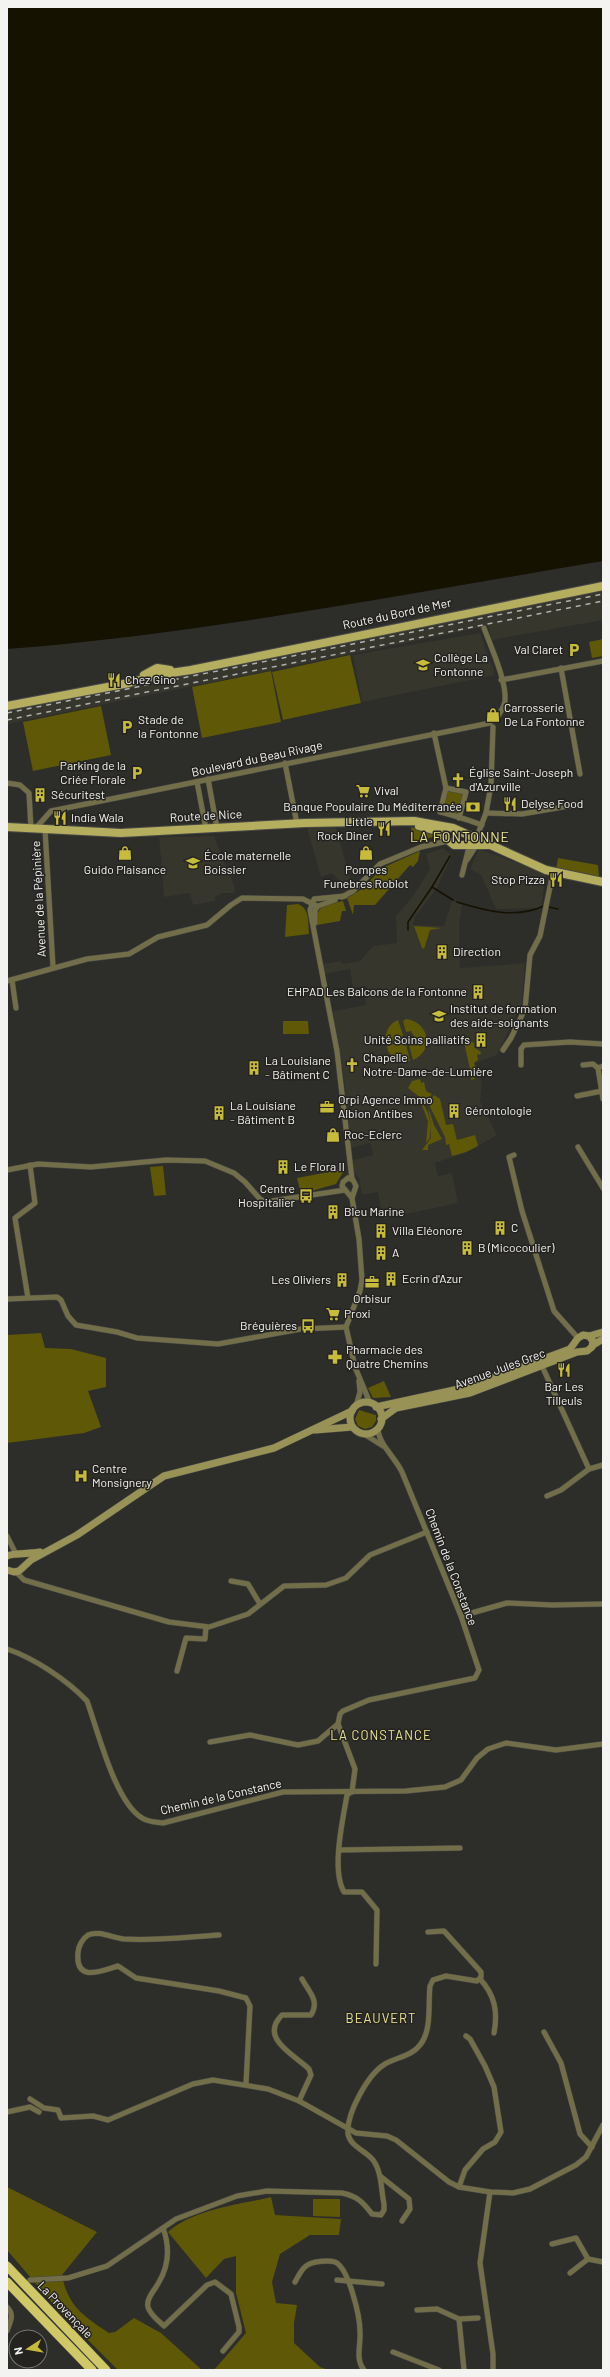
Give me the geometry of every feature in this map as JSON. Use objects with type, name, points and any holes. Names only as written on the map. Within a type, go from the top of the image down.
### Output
[{"type":"highway","name":"La Provençale","points":[[7,2266],[106,2370]]},
{"type":"highway","name":"La Provençale","points":[[7,2282],[92,2370]]},
{"type":"main road","name":"Route du Bord de Mer","points":[[7,706],[123,683],[158,672],[197,668],[603,586]]},
{"type":"main road","name":"Route de Nice","points":[[7,827],[121,832],[297,824],[421,821],[446,826],[460,832],[470,844]]},
{"type":"main road","points":[[406,822],[437,831],[454,845],[490,845],[553,872],[603,882]]},
{"type":"main road","points":[[446,838],[452,830],[460,832]]},
{"type":"street","points":[[462,875],[467,861],[470,844],[482,825],[486,814],[491,785],[491,745],[493,724],[503,709],[505,699],[501,680],[484,628]]},
{"type":"street","points":[[501,680],[603,660]]},
{"type":"street","points":[[561,668],[580,774]]},
{"type":"street","name":"Boulevard du Beau Rivage","points":[[33,829],[51,811],[208,781],[285,763],[434,733],[493,724]]},
{"type":"street","points":[[434,733],[446,788],[440,812],[482,825]]},
{"type":"street","points":[[285,763],[297,824]]},
{"type":"street","points":[[208,781],[217,828]]},
{"type":"street","points":[[198,783],[206,828]]},
{"type":"street","points":[[7,784],[20,785],[29,794],[33,829]]},
{"type":"street","points":[[446,788],[466,792],[459,818]]},
{"type":"street","points":[[486,814],[522,814],[580,804]]},
{"type":"street","name":"Avenue de la Pépinière","points":[[45,829],[53,967]]},
{"type":"street","points":[[317,906],[353,892],[380,864],[446,838]]},
{"type":"street","points":[[503,1050],[511,1038],[525,1009],[530,955],[540,936],[544,909],[553,872]]},
{"type":"street","points":[[311,902],[314,899],[345,896]]},
{"type":"street","points":[[16,1008],[9,980],[87,959],[129,954],[158,937],[207,925],[242,898],[303,899],[317,906]]},
{"type":"street","points":[[7,1170],[30,1165],[91,1167],[166,1160],[194,1160],[215,1164],[234,1173],[245,1182],[260,1199],[266,1202],[335,1190],[349,1191],[356,1186],[350,1179],[337,1051],[311,920],[311,902]]},
{"type":"street","points":[[317,906],[314,920],[319,962]]},
{"type":"street","points":[[521,1065],[520,1049],[524,1045],[570,1042],[603,1044]]},
{"type":"street","points":[[583,1065],[593,1064],[601,1067],[603,1099]]},
{"type":"street","points":[[577,1096],[602,1091]]},
{"type":"street","points":[[578,1147],[603,1188]]},
{"type":"street","points":[[514,1155],[509,1157],[541,1276],[554,1311],[577,1341],[581,1351],[587,1351],[593,1344],[603,1339]]},
{"type":"street","points":[[28,1298],[15,1218],[35,1203],[30,1165]]},
{"type":"street","points":[[335,1190],[350,1179]]},
{"type":"street","points":[[343,1184],[349,1191],[352,1198],[359,1239],[362,1280],[360,1291],[346,1327],[360,1392],[350,1419],[352,1427]]},
{"type":"street","points":[[7,1299],[60,1298],[68,1316],[76,1325],[117,1332],[137,1338],[218,1344],[283,1332],[346,1327]]},
{"type":"street","points":[[577,1341],[583,1335],[589,1336],[603,1332]]},
{"type":"street","points":[[589,1336],[593,1344]]},
{"type":"street","name":"Avenue Jules Grec","points":[[373,1405],[468,1387],[570,1349],[577,1341]]},
{"type":"street","name":"Avenue Jules Grec","points":[[381,1419],[396,1408],[470,1393],[581,1351]]},
{"type":"street","points":[[542,1366],[589,1469]]},
{"type":"street","points":[[311,1430],[352,1427],[364,1434],[372,1433],[378,1428],[381,1419],[356,1370]]},
{"type":"street","points":[[10,1571],[22,1566],[77,1535],[164,1476],[274,1448],[354,1408],[373,1405]]},
{"type":"street","name":"Chemin de la Constance","points":[[338,1724],[340,1714],[353,1705],[477,1676],[479,1670],[461,1616],[402,1472],[378,1436],[378,1428]]},
{"type":"street","name":"Chemin de la Constance","points":[[364,1434],[388,1450]]},
{"type":"street","points":[[547,1496],[561,1490],[589,1469],[603,1465]]},
{"type":"street","points":[[10,1571],[24,1580],[113,1607],[169,1622],[206,1627],[248,1614],[284,1586],[326,1585],[346,1578],[370,1555],[427,1532]]},
{"type":"street","points":[[7,1536],[13,1555],[23,1561],[22,1566]]},
{"type":"street","points":[[13,1555],[52,1549]]},
{"type":"street","points":[[231,1581],[248,1584],[260,1604]]},
{"type":"street","points":[[461,1616],[507,1603],[552,1605],[603,1604]]},
{"type":"street","points":[[177,1671],[186,1638],[205,1639],[206,1627]]},
{"type":"street","name":"Chemin de la Constance","points":[[7,1649],[25,1655],[79,1692],[87,1701],[120,1794],[136,1814],[151,1822],[163,1823],[270,1794],[421,1790],[454,1784],[461,1780],[477,1758],[488,1748],[506,1743],[556,1750],[603,1744]]},
{"type":"street","points":[[210,1742],[250,1735],[298,1745],[318,1741],[338,1724],[355,1769],[352,1792],[347,1795],[339,1850],[340,1884],[344,1892],[362,1892],[377,1910],[376,1964]]},
{"type":"street","points":[[339,1850],[460,1848]]},
{"type":"street","points":[[428,1932],[439,1929],[450,1935],[481,1972],[480,1979],[489,1991],[496,2006],[494,2033]]},
{"type":"street","points":[[219,1935],[140,1940],[89,1935],[83,1939],[78,1949],[77,1958],[81,1967],[88,1973],[97,1974],[118,1966],[136,1978],[219,1991],[246,1998],[250,2006],[246,2084]]},
{"type":"street","points":[[30,2280],[68,2278],[107,2266],[176,2219],[209,2205],[237,2196],[266,2191],[307,2191],[354,2195],[364,2203],[372,2214],[377,2216],[381,2215],[384,2210],[380,2176],[373,2161],[351,2141],[348,2129],[358,2099],[374,2074],[385,2064],[410,2054],[420,2046],[426,2035],[430,1986],[433,1980],[446,1976],[480,1979]]},
{"type":"street","points":[[299,2101],[311,2075],[309,2068],[278,2042],[274,2037],[274,2028],[276,2021],[282,2015],[311,2015],[316,2008],[315,2000],[302,1979]]},
{"type":"street","points":[[544,2032],[561,2062],[580,2134],[592,2147]]},
{"type":"street","points":[[459,2187],[465,2170],[483,2149],[495,2142],[501,2132],[494,2087],[485,2066],[466,2036]]},
{"type":"street","points":[[30,2100],[44,2108],[58,2110],[61,2118],[92,2116],[108,2120],[205,2080],[246,2084],[268,2089],[299,2101],[348,2129],[364,2136],[387,2136],[396,2140],[449,2182],[459,2187],[490,2192],[513,2193],[530,2189],[576,2165],[592,2147],[603,2125]]},
{"type":"street","points":[[7,2112],[30,2107],[39,2112]]},
{"type":"street","points":[[380,2176],[409,2199],[410,2208],[402,2221]]},
{"type":"street","points":[[490,2192],[480,2262],[493,2354],[493,2370]]},
{"type":"street","points":[[163,2228],[169,2246],[168,2255],[160,2280],[149,2298],[147,2306],[150,2312],[164,2326],[207,2285],[215,2282],[231,2294],[239,2327],[239,2332],[223,2351]]},
{"type":"street","points":[[552,2244],[576,2238],[588,2259],[603,2262]]},
{"type":"street","points":[[570,2273],[588,2259]]},
{"type":"street","points":[[296,2282],[302,2270],[309,2264],[328,2261],[336,2263],[342,2268],[349,2282],[359,2322],[359,2358],[364,2370]]},
{"type":"street","points":[[337,2280],[382,2284]]},
{"type":"street","points":[[7,2307],[12,2312],[12,2317],[7,2331]]},
{"type":"street","points":[[417,2310],[437,2309],[459,2319],[478,2318]]},
{"type":"street","points":[[459,2319],[464,2370]]},
{"type":"street","points":[[393,2352],[439,2370]]},
{"type":"shaded area","points":[[7,7],[603,7],[603,561],[231,623],[82,642],[7,649]]},
{"type":"shaded area","points":[[603,591],[603,620],[492,640],[488,626],[7,724],[7,710]]},
{"type":"shaded area","name":"Collège La Fontonne","points":[[480,633],[495,675],[362,702],[353,655]]},
{"type":"shaded area","points":[[603,639],[603,656],[592,658],[589,642]]},
{"type":"shaded area","points":[[350,655],[361,703],[283,720],[272,672]]},
{"type":"shaded area","points":[[271,671],[281,722],[202,738],[192,687]]},
{"type":"shaded area","points":[[101,706],[111,755],[33,771],[23,722]]},
{"type":"shaded area","points":[[447,791],[463,794],[458,814],[442,810]]},
{"type":"shaded area","points":[[411,827],[435,834],[436,836],[413,843]]},
{"type":"shaded area","points":[[307,828],[336,828],[352,886],[346,887],[332,873],[321,877]]},
{"type":"shaded area","name":"École maternelle Boissier","points":[[214,836],[235,888],[234,893],[222,893],[215,897],[215,901],[193,905],[190,893],[164,897],[159,837]]},
{"type":"shaded area","points":[[443,848],[452,855],[437,888],[415,917],[413,925],[444,926],[452,901],[462,905],[459,926],[460,968],[525,963],[522,1003],[497,1055],[475,1063],[482,1083],[480,1101],[497,1135],[466,1153],[435,1163],[438,1176],[452,1173],[458,1203],[383,1219],[378,1192],[362,1195],[359,1178],[354,1172],[353,1160],[373,1155],[370,1143],[351,1148],[344,1078],[333,1011],[366,1005],[365,998],[369,997],[366,986],[353,988],[350,969],[325,974],[322,964],[341,961],[342,964],[360,961],[373,946],[397,943],[396,916],[414,895],[430,869],[426,854]]},
{"type":"shaded area","points":[[479,849],[546,873],[541,908],[496,909],[481,875],[470,869]]},
{"type":"shaded area","points":[[420,851],[418,861],[413,867],[410,865],[375,905],[354,905],[353,915],[347,898],[362,889],[382,868]]},
{"type":"shaded area","points":[[558,858],[598,865],[599,877],[556,870]]},
{"type":"shaded area","points":[[343,901],[346,911],[342,911],[340,921],[317,925],[317,918],[320,909],[327,905]]},
{"type":"shaded area","points":[[298,904],[305,909],[309,934],[285,937],[287,905]]},
{"type":"shaded area","points":[[414,926],[441,928],[430,930],[424,949],[422,948]]},
{"type":"shaded area","points":[[406,1019],[414,1021],[420,1025],[426,1036],[427,1043],[425,1050],[413,1060],[409,1045],[416,1040],[411,1031],[406,1032],[403,1021]]},
{"type":"shaded area","points":[[398,1020],[403,1035],[400,1039],[386,1043],[388,1029],[395,1021]]},
{"type":"shaded area","points":[[283,1021],[308,1021],[309,1034],[283,1034]]},
{"type":"shaded area","points":[[464,1038],[474,1043],[474,1047],[481,1052],[480,1055],[477,1054],[478,1060],[474,1063],[478,1074],[474,1075],[475,1079],[471,1080],[470,1070]]},
{"type":"shaded area","points":[[401,1042],[406,1044],[410,1061],[394,1059],[388,1051],[387,1046]]},
{"type":"shaded area","points":[[420,1079],[421,1083],[424,1082],[426,1091],[432,1094],[426,1102],[408,1088],[412,1081]]},
{"type":"shaded area","points":[[434,1095],[440,1099],[446,1125],[453,1124],[457,1140],[475,1135],[478,1146],[466,1152],[452,1156],[449,1144],[446,1145],[445,1137],[428,1103]]},
{"type":"shaded area","points":[[422,1101],[428,1113],[431,1126],[430,1138],[426,1143],[428,1121],[421,1103]]},
{"type":"shaded area","points":[[428,1107],[434,1125],[442,1139],[428,1145],[428,1150],[422,1150],[431,1138]]},
{"type":"shaded area","points":[[163,1166],[166,1195],[154,1196],[150,1167]]},
{"type":"shaded area","points":[[345,1169],[336,1184],[301,1194],[297,1178]]},
{"type":"shaded area","points":[[41,1333],[45,1348],[71,1349],[106,1358],[106,1387],[88,1391],[101,1427],[84,1433],[7,1443],[7,1335]]},
{"type":"shaded area","points":[[384,1381],[391,1397],[373,1398],[368,1388]]},
{"type":"shaded area","points":[[359,1410],[376,1415],[376,1421],[372,1427],[365,1429],[358,1426],[355,1419]]},
{"type":"shaded area","points":[[7,2187],[97,2232],[62,2275],[68,2295],[78,2310],[109,2333],[115,2332],[134,2318],[161,2333],[202,2370],[118,2370],[62,2314],[7,2250]]},
{"type":"shaded area","points":[[271,2197],[275,2215],[341,2219],[339,2235],[310,2235],[280,2254],[272,2282],[276,2303],[297,2305],[294,2323],[294,2343],[320,2367],[328,2370],[214,2370],[246,2333],[236,2293],[236,2256],[224,2259],[206,2278],[168,2232],[190,2218],[203,2213]]},
{"type":"shaded area","points":[[313,2199],[340,2199],[340,2217],[313,2216]]},
{"type":"waterway","points":[[450,856],[432,887],[453,900]]},
{"type":"waterway","points":[[408,930],[408,922],[432,887]]},
{"type":"waterway","points":[[457,902],[490,911],[511,913],[533,910],[544,906]]},
{"type":"waterway","points":[[548,907],[558,909]]},
{"type":"railway","points":[[7,713],[603,594]]},
{"type":"railway","points":[[7,720],[603,601]]},
{"type":"place","name":"Val Claret","points":[[574,650]]},
{"type":"place","name":"Collège La Fontonne","points":[[423,665]]},
{"type":"place","name":"Chez Gino","points":[[114,680]]},
{"type":"place","name":"Carrosserie De La Fontonne","points":[[493,715]]},
{"type":"place","name":"Stade de la Fontonne","points":[[127,727]]},
{"type":"place","name":"Parking de la Criée Florale","points":[[137,773]]},
{"type":"place","name":"Église Saint-Joseph d'Azurville","points":[[458,780]]},
{"type":"place","name":"Vival","points":[[363,791]]},
{"type":"place","name":"Sécuritest","points":[[40,795]]},
{"type":"place","name":"Delyse Food","points":[[510,804]]},
{"type":"place","name":"Banque Populaire Du Méditerranée","points":[[473,807]]},
{"type":"place","name":"India Wala","points":[[60,818]]},
{"type":"place","name":"Little Rock Diner","points":[[384,829]]},
{"type":"place","name":"Guido Plaisance","points":[[125,853]]},
{"type":"place","name":"Pompes Funebres Roblot","points":[[366,853]]},
{"type":"place","name":"École maternelle Boissier","points":[[193,863]]},
{"type":"place","name":"Stop Pizza","points":[[556,880]]},
{"type":"place","name":"Direction","points":[[442,952]]},
{"type":"place","name":"EHPAD Les Balcons de la Fontonne","points":[[478,992]]},
{"type":"place","name":"Institut de formation des aide-soignants","points":[[439,1016]]},
{"type":"place","name":"Unité Soins palliatifs","points":[[481,1040]]},
{"type":"place","name":"Chapelle Notre-Dame-de-Lumière","points":[[352,1065]]},
{"type":"place","name":"La Louisiane - Bâtiment C","points":[[254,1068]]},
{"type":"place","name":"Orpi Agence Immo Albion Antibes","points":[[327,1107]]},
{"type":"place","name":"Gérontologie","points":[[454,1111]]},
{"type":"place","name":"La Louisiane - Bâtiment B","points":[[219,1113]]},
{"type":"place","name":"Roc-Eclerc","points":[[333,1135]]},
{"type":"place","name":"Le Flora II","points":[[283,1167]]},
{"type":"place","name":"Centre Hospitalier","points":[[306,1196]]},
{"type":"place","name":"Bleu Marine","points":[[333,1212]]},
{"type":"place","name":"C","points":[[500,1228]]},
{"type":"place","name":"Villa Eléonore","points":[[381,1231]]},
{"type":"place","name":"B (Micocoulier)","points":[[467,1248]]},
{"type":"place","name":"A","points":[[381,1253]]},
{"type":"place","name":"Ecrin d'Azur","points":[[391,1279]]},
{"type":"place","name":"Les Oliviers","points":[[342,1280]]},
{"type":"place","name":"Orbisur","points":[[372,1282]]},
{"type":"place","name":"Proxi","points":[[333,1314]]},
{"type":"place","name":"Bréguières","points":[[308,1326]]},
{"type":"place","name":"Pharmacie des Quatre Chemins","points":[[335,1357]]},
{"type":"place","name":"Bar Les Tilleuls","points":[[564,1370]]},
{"type":"place","name":"Centre Monsignery","points":[[81,1476]]},
{"type":"district","name":"LA FONTONNE","points":[[460,837]]},
{"type":"district","name":"LA CONSTANCE","points":[[381,1735]]},
{"type":"district","name":"BEAUVERT","points":[[381,2018]]}]
